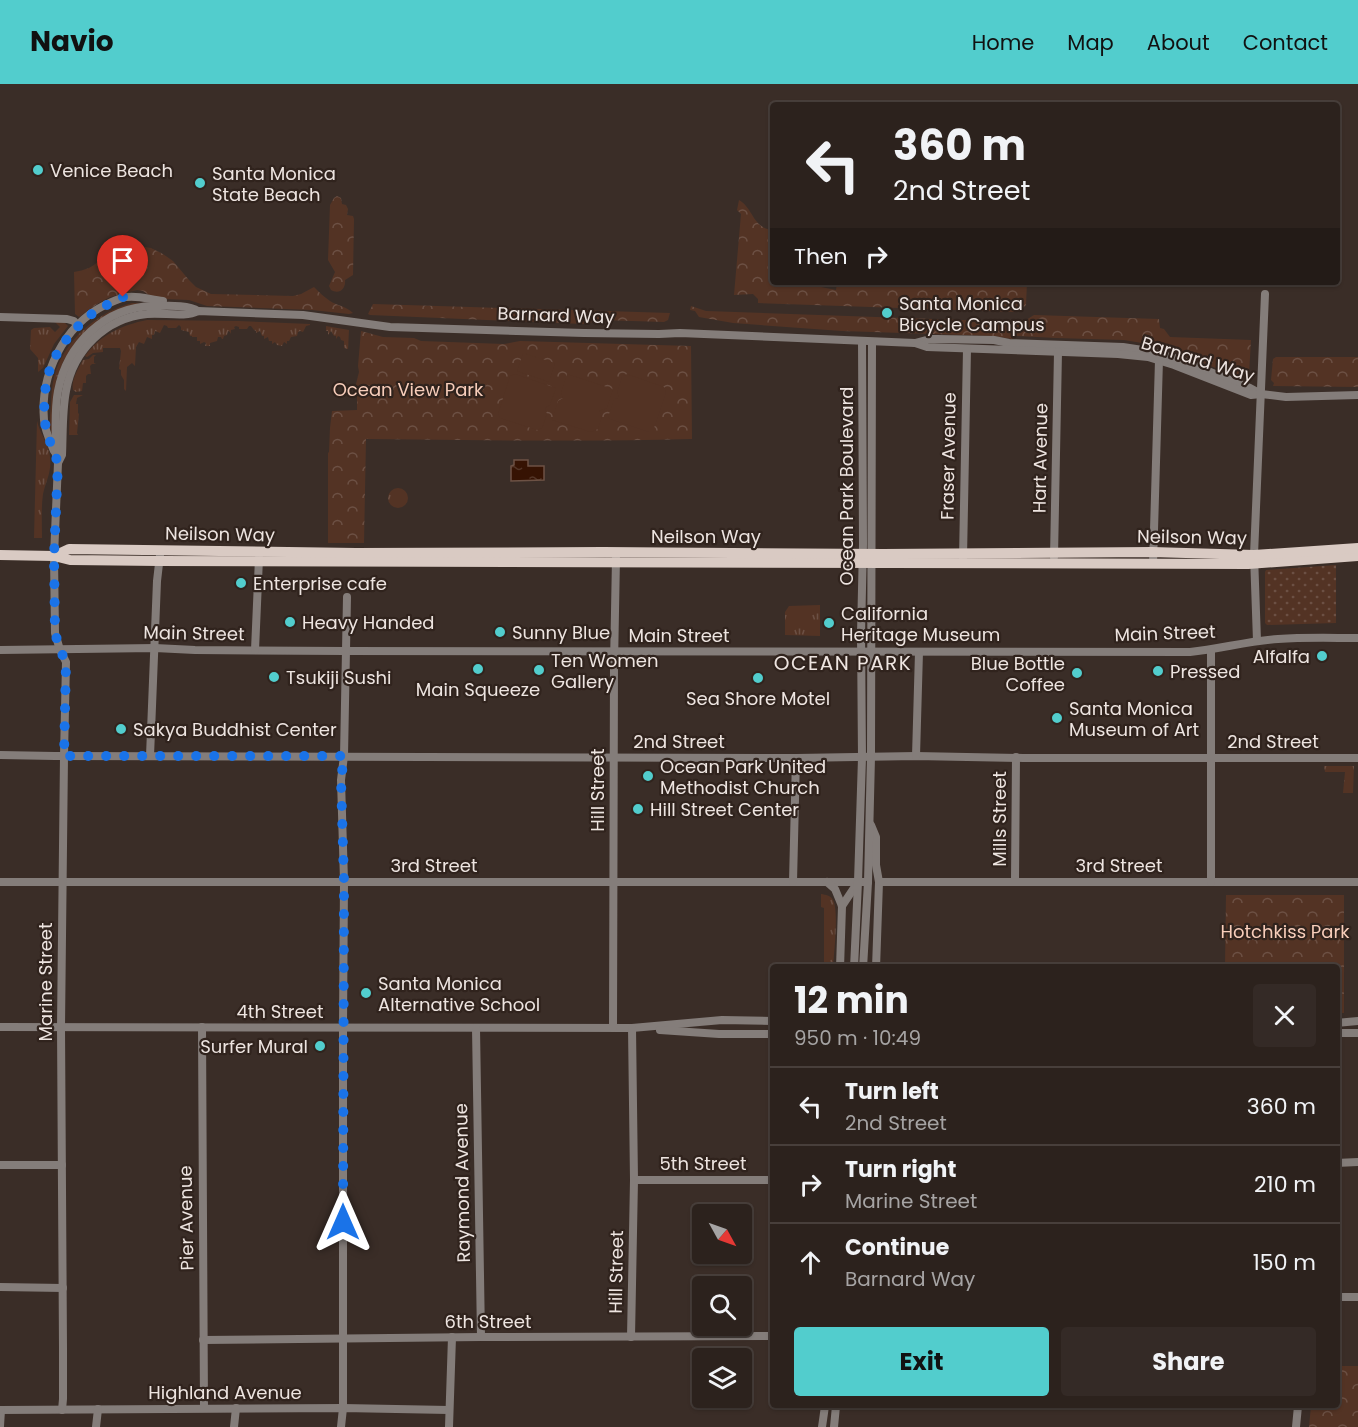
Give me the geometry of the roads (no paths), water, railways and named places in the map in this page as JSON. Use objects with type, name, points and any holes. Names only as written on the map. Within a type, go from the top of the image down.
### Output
[{"type":"main road","name":"Neilson Way","points":[[1054,558],[1152,552],[1254,559],[1358,548]]},
{"type":"main road","name":"Neilson Way","points":[[1,555],[54,556],[69,549],[160,556],[356,553],[616,557],[1054,558],[1153,564],[1358,556]]},
{"type":"street","points":[[1257,641],[1254,559],[1265,294]]},
{"type":"street","name":"Barnard Way","points":[[57,459],[44,422],[45,391],[55,357],[77,326],[101,308],[123,297],[177,302],[198,311]]},
{"type":"street","name":"Barnard Way","points":[[54,556],[57,399],[58,389],[68,361],[79,343],[114,315],[151,306],[186,306]]},
{"type":"street","name":"Barnard Way","points":[[57,459],[62,456],[66,387],[74,365],[90,342],[105,329],[128,318],[151,314],[188,314],[198,311],[303,315],[390,327],[680,333],[915,343],[930,339],[971,339],[1010,343],[1133,348],[1172,357],[1261,394]]},
{"type":"street","points":[[0,317],[67,319],[74,321],[77,326]]},
{"type":"street","name":"Ocean Park Boulevard","points":[[862,341],[867,447],[863,964]]},
{"type":"street","name":"Ocean Park Boulevard","points":[[867,447],[872,342]]},
{"type":"street","name":"Barnard Way","points":[[915,343],[927,347],[1118,354],[1159,360],[1251,395],[1261,394]]},
{"type":"street","name":"Fraser Avenue","points":[[963,558],[967,349]]},
{"type":"street","name":"Hart Avenue","points":[[1054,558],[1058,352]]},
{"type":"street","points":[[1153,564],[1159,360]]},
{"type":"street","points":[[1261,394],[1286,397],[1358,395]]},
{"type":"street","name":"Marine Street","points":[[54,556],[55,633],[66,662],[61,1027],[62,1410]]},
{"type":"street","points":[[150,756],[160,556]]},
{"type":"street","points":[[255,650],[259,556]]},
{"type":"street","name":"Hill Street","points":[[613,1028],[616,557]]},
{"type":"street","points":[[341,1427],[343,1408],[344,881],[341,780],[344,756],[347,597]]},
{"type":"street","name":"Main Street","points":[[0,650],[154,648],[345,651],[1178,652],[1211,650],[1257,641],[1358,638]]},
{"type":"street","points":[[1210,882],[1211,650]]},
{"type":"street","points":[[916,756],[919,652]]},
{"type":"street","name":"2nd Street","points":[[0,755],[1358,758]]},
{"type":"street","name":"Mills Street","points":[[1015,881],[1016,757]]},
{"type":"street","points":[[793,882],[796,758]]},
{"type":"street","name":"Ocean Park Boulevard","points":[[854,964],[869,818],[866,758]]},
{"type":"street","name":"Ocean Park Boulevard","points":[[869,818],[876,837],[876,865],[879,882],[876,964]]},
{"type":"street","name":"3rd Street","points":[[0,882],[863,882]]},
{"type":"street","points":[[827,882],[835,889],[842,906],[840,964]]},
{"type":"street","points":[[842,906],[863,882]]},
{"type":"street","name":"3rd Street","points":[[879,882],[1358,882]]},
{"type":"street","name":"4th Street","points":[[632,1028],[722,1020],[770,1021]]},
{"type":"street","points":[[1340,1023],[1358,1022],[1356,1027],[1358,1033],[1340,1033]]},
{"type":"street","name":"4th Street","points":[[0,1027],[632,1028],[719,1034],[770,1034]]},
{"type":"street","name":"Pier Avenue","points":[[202,1027],[204,1408]]},
{"type":"street","name":"Raymond Avenue","points":[[477,1028],[481,1337]]},
{"type":"street","name":"Hill Street","points":[[631,1337],[634,1180],[632,1028]]},
{"type":"street","points":[[1340,1163],[1358,1162]]},
{"type":"street","points":[[0,1165],[62,1165]]},
{"type":"street","name":"5th Street","points":[[634,1180],[770,1180]]},
{"type":"street","points":[[0,1287],[63,1288]]},
{"type":"street","points":[[1340,1297],[1358,1297]]},
{"type":"street","name":"6th Street","points":[[204,1340],[770,1336]]},
{"type":"street","points":[[449,1427],[452,1337]]},
{"type":"street","points":[[96,1427],[98,1408]]},
{"type":"street","name":"Highland Avenue","points":[[1,1410],[98,1408],[449,1410]]},
{"type":"street","points":[[234,1427],[236,1408]]},
{"type":"street","points":[[822,1427],[825,1408]]},
{"type":"street","points":[[834,1427],[836,1408]]},
{"type":"street","points":[[1296,1427],[1298,1408]]},
{"type":"street","points":[[0,1426],[1,1410]]},
{"type":"water","points":[[514,460],[528,460],[528,466],[544,466],[544,480],[511,481],[511,466],[514,465]]},
{"type":"place","name":"Venice Beach","points":[[38,170]]},
{"type":"place","name":"Santa Monica State Beach","points":[[200,183]]},
{"type":"place","name":"Santa Monica Bicycle Campus","points":[[887,313]]},
{"type":"place","name":"Enterprise cafe","points":[[241,583]]},
{"type":"place","name":"Heavy Handed","points":[[290,622]]},
{"type":"place","name":"California Heritage Museum","points":[[829,623]]},
{"type":"place","name":"Sunny Blue","points":[[500,632]]},
{"type":"place","name":"Alfalfa","points":[[1322,656]]},
{"type":"place","name":"Main Squeeze","points":[[478,669]]},
{"type":"place","name":"Ten Women Gallery","points":[[539,670]]},
{"type":"place","name":"Pressed","points":[[1158,671]]},
{"type":"place","name":"Blue Bottle Coffee","points":[[1077,673]]},
{"type":"place","name":"Tsukiji Sushi","points":[[274,677]]},
{"type":"place","name":"Sea Shore Motel","points":[[758,678]]},
{"type":"place","name":"Santa Monica Museum of Art","points":[[1057,718]]},
{"type":"place","name":"Sakya Buddhist Center","points":[[121,729]]},
{"type":"place","name":"Ocean Park United Methodist Church","points":[[648,776]]},
{"type":"place","name":"Hill Street Center","points":[[638,809]]},
{"type":"place","name":"Santa Monica Alternative School","points":[[366,993]]},
{"type":"place","name":"Surfer Mural","points":[[320,1046]]},
{"type":"district","name":"OCEAN PARK","points":[[843,663]]},
{"type":"park label","name":"Ocean View Park","points":[[408,389]]},
{"type":"park label","name":"Hotchkiss Park","points":[[1285,931]]}]
